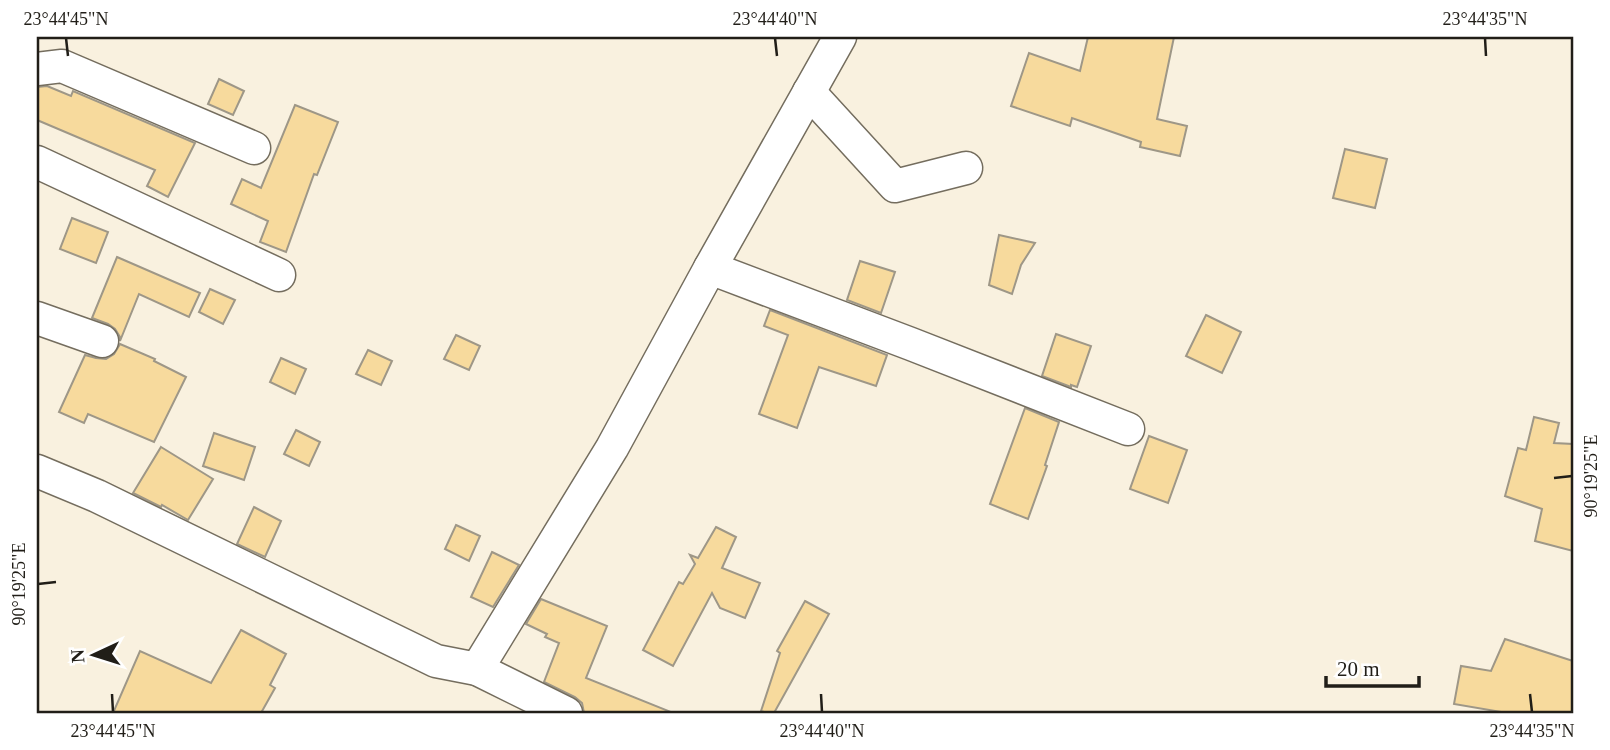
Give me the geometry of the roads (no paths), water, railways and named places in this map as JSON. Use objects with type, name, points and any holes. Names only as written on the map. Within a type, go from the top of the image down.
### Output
[{"type":"street","points":[[477,668],[612,448],[709,268],[840,37]]},
{"type":"street","points":[[37,69],[62,66],[254,148]]},
{"type":"street","points":[[809,92],[895,186],[966,168]]},
{"type":"street","points":[[37,162],[279,275]]},
{"type":"street","points":[[709,268],[1128,429]]},
{"type":"street","points":[[37,318],[102,341]]},
{"type":"street","points":[[37,471],[97,496],[436,661],[477,668],[566,713]]}]
